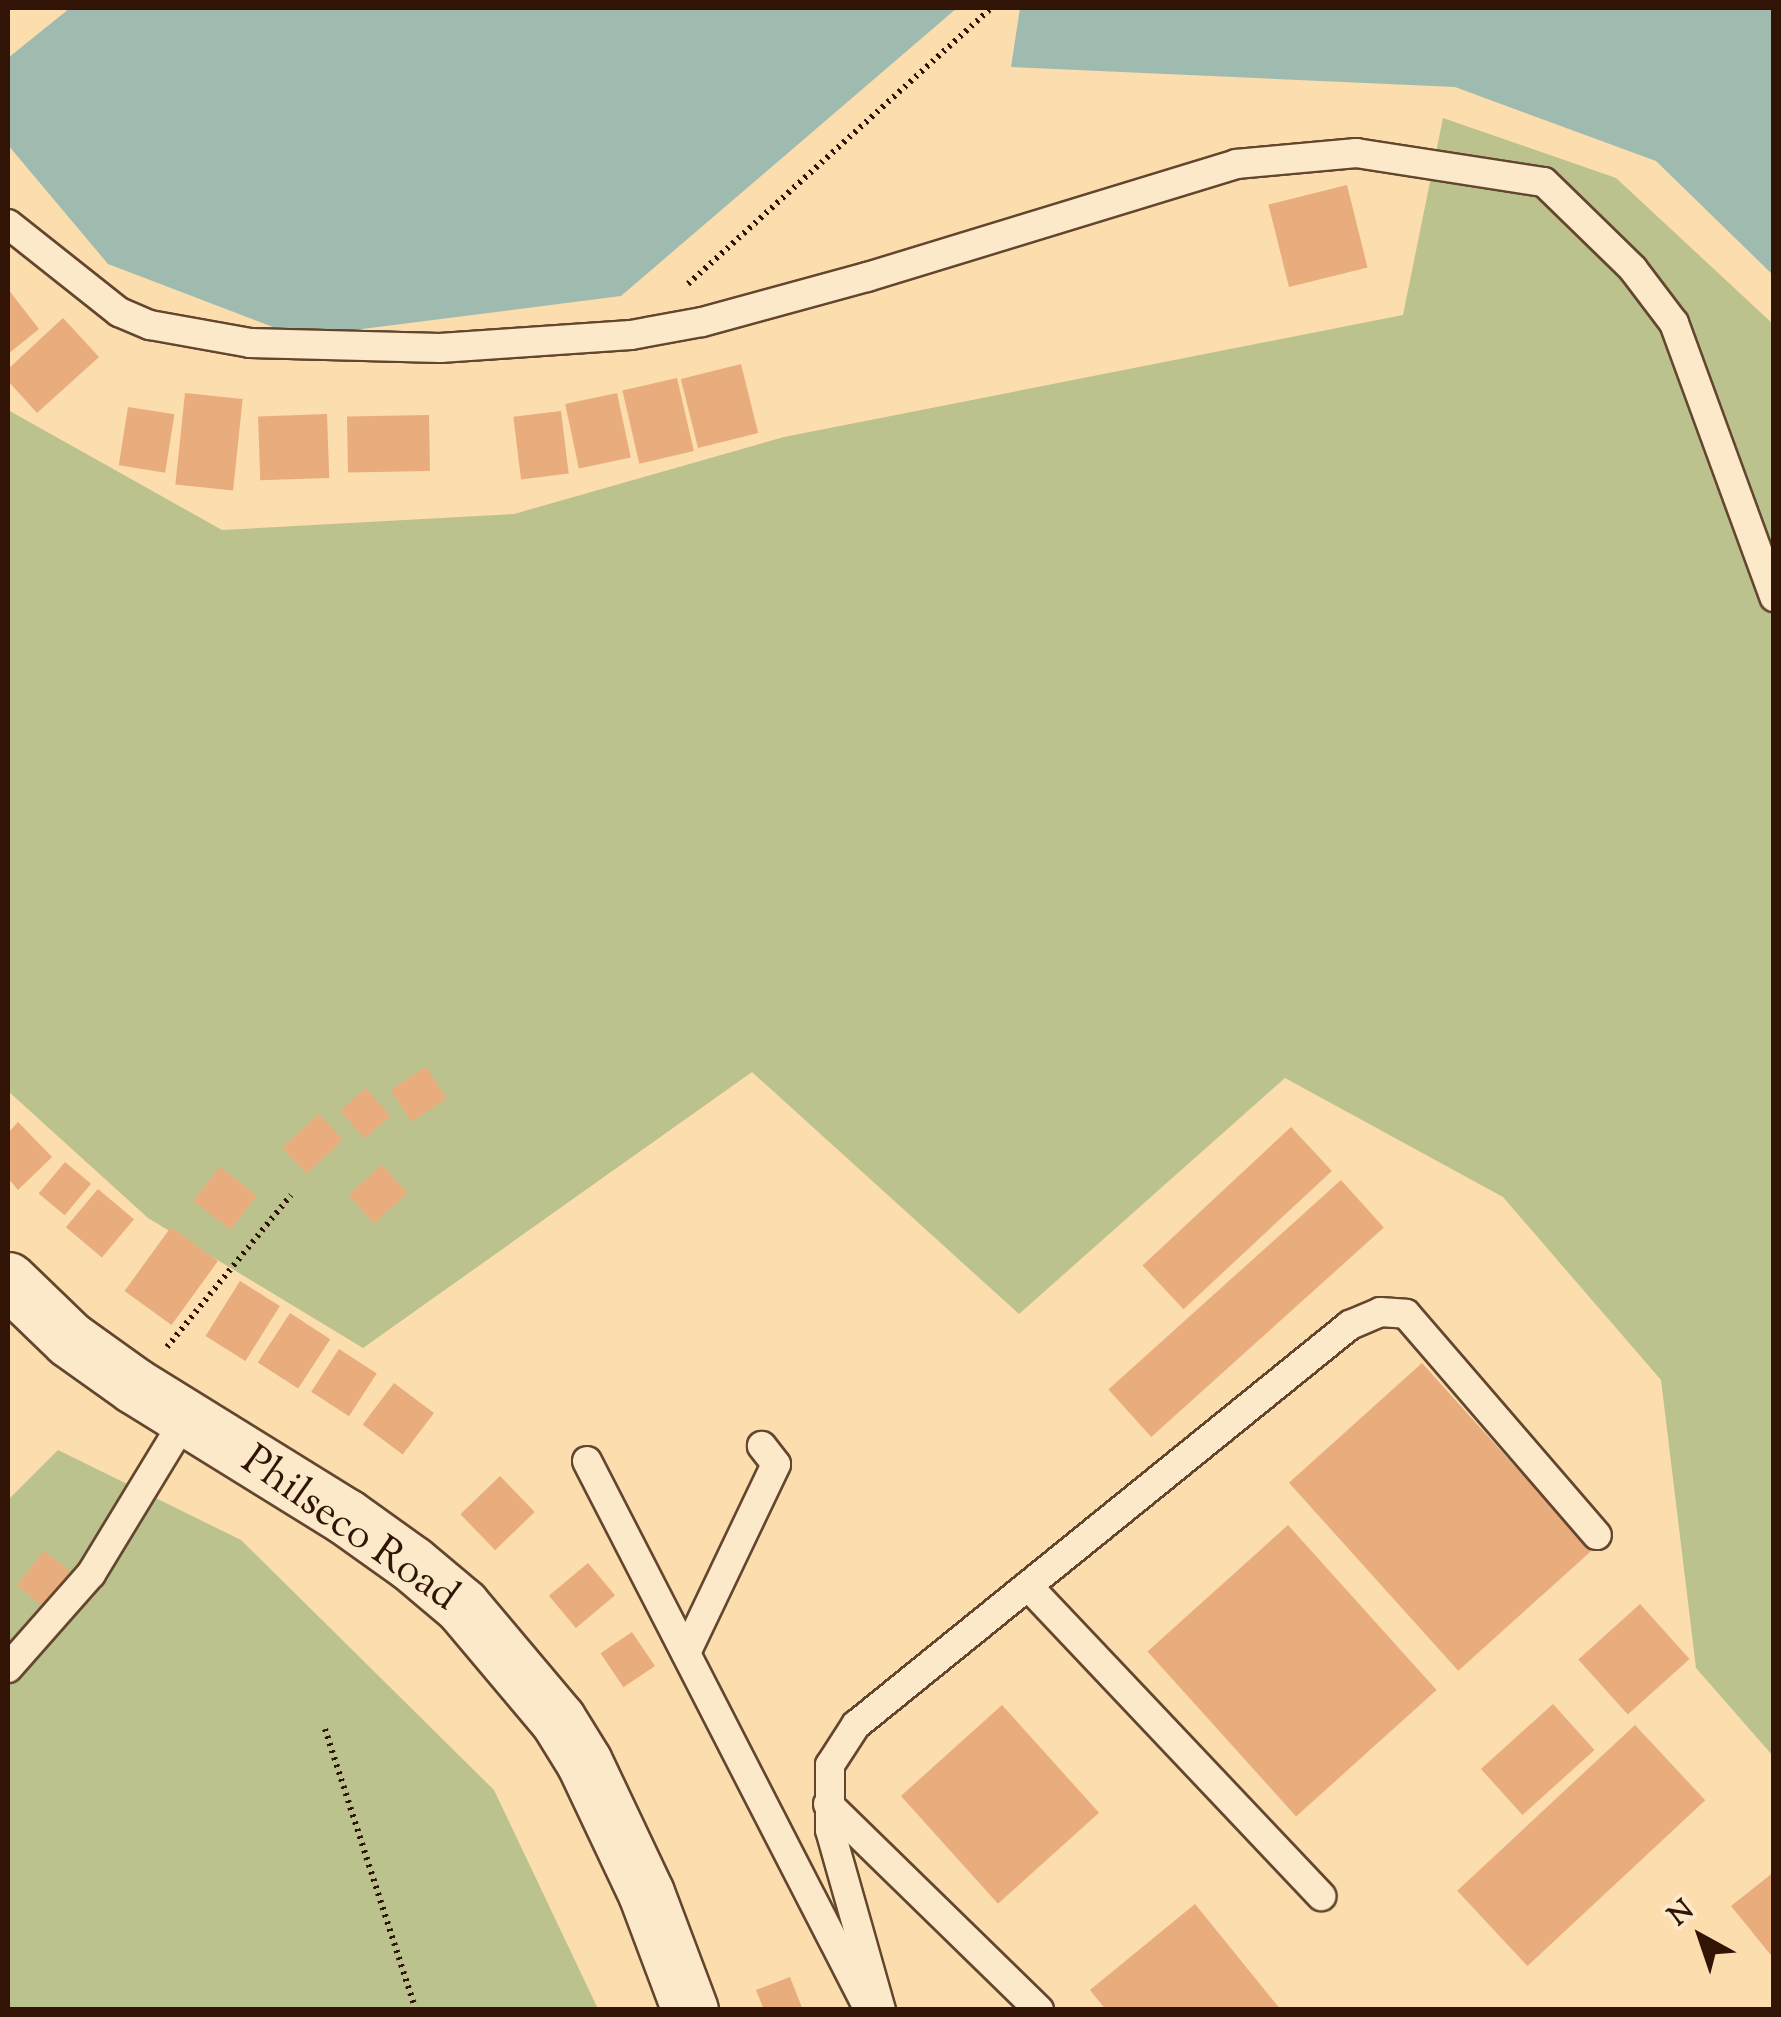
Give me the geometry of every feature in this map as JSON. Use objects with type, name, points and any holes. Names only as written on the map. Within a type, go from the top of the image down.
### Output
[{"type":"street","name":"Philseco Road","points":[[8,1280],[69,1339],[135,1386],[411,1563],[462,1606],[558,1720],[584,1762],[646,1893],[690,2010]]},
{"type":"lane","points":[[8,224],[119,312],[180,334],[250,343],[440,348],[631,335],[702,322],[867,278],[1236,164],[1356,154],[1544,182],[1633,269],[1674,323],[1774,598]]},
{"type":"lane","points":[[881,2010],[830,1830],[830,1765],[856,1725],[1350,1326],[1380,1312],[1406,1314],[1597,1535]]},
{"type":"lane","points":[[8,1668],[91,1574],[186,1418]]},
{"type":"lane","points":[[686,1652],[776,1464],[762,1446]]},
{"type":"lane","points":[[588,1460],[868,2010]]},
{"type":"lane","points":[[1028,1586],[1321,1896]]},
{"type":"lane","points":[[828,1804],[1040,2010]]},
{"type":"path","points":[[631,335],[990,8]]},
{"type":"path","points":[[135,1386],[291,1195]]},
{"type":"path","points":[[325,1730],[416,2010]]},
{"type":"green space","points":[[1443,118],[1616,178],[1773,324],[1773,1756],[1696,1668],[1661,1380],[1503,1197],[1285,1078],[1019,1314],[752,1072],[363,1348],[148,1218],[8,1091],[8,410],[222,530],[514,514],[784,437],[1403,315]]},
{"type":"green space","points":[[58,1450],[241,1540],[494,1790],[598,2009],[8,2010],[8,1500]]},
{"type":"shaded area","points":[[70,8],[957,8],[621,296],[299,337],[108,264],[8,145],[8,58]]},
{"type":"shaded area","points":[[1020,8],[1773,8],[1773,275],[1656,161],[1455,87],[1011,67]]},
{"type":"building","points":[[1347,185],[1368,267],[1289,287],[1268,205]]},
{"type":"building","points":[[8,289],[39,329],[8,354]]},
{"type":"building","points":[[63,318],[99,357],[37,413],[8,381],[8,369]]},
{"type":"building","points":[[741,364],[758,433],[698,448],[681,379]]},
{"type":"building","points":[[677,378],[694,451],[639,464],[622,391]]},
{"type":"building","points":[[185,393],[243,399],[233,491],[175,484]]},
{"type":"building","points":[[617,393],[631,458],[579,469],[565,404]]},
{"type":"building","points":[[128,407],[174,414],[165,473],[119,465]]},
{"type":"building","points":[[561,411],[569,474],[521,479],[513,417]]},
{"type":"building","points":[[327,414],[329,478],[260,480],[258,416]]},
{"type":"building","points":[[429,415],[430,471],[348,472],[347,416]]},
{"type":"building","points":[[426,1067],[447,1099],[411,1122],[391,1090]]},
{"type":"building","points":[[366,1088],[390,1116],[365,1138],[340,1110]]},
{"type":"building","points":[[319,1114],[343,1140],[306,1174],[282,1148]]},
{"type":"building","points":[[18,1122],[52,1157],[18,1190],[8,1178],[8,1133]]},
{"type":"building","points":[[1291,1127],[1332,1171],[1183,1309],[1143,1265]]},
{"type":"building","points":[[65,1162],[91,1184],[65,1215],[39,1193]]},
{"type":"building","points":[[382,1165],[407,1193],[374,1223],[349,1195]]},
{"type":"building","points":[[220,1167],[257,1196],[231,1230],[194,1201]]},
{"type":"building","points":[[1341,1180],[1384,1228],[1151,1437],[1108,1389]]},
{"type":"building","points":[[98,1189],[134,1219],[102,1258],[66,1227]]},
{"type":"building","points":[[171,1227],[218,1261],[171,1325],[125,1291]]},
{"type":"building","points":[[240,1281],[280,1306],[245,1361],[206,1336]]},
{"type":"building","points":[[290,1313],[330,1339],[298,1389],[258,1362]]},
{"type":"building","points":[[339,1349],[377,1374],[349,1416],[311,1392]]},
{"type":"building","points":[[1422,1363],[1591,1551],[1458,1671],[1289,1483]]},
{"type":"building","points":[[394,1383],[434,1413],[403,1455],[363,1425]]},
{"type":"building","points":[[500,1476],[535,1512],[495,1550],[460,1514]]},
{"type":"building","points":[[1288,1525],[1437,1690],[1296,1816],[1148,1651]]},
{"type":"building","points":[[44,1551],[70,1571],[43,1606],[17,1586]]},
{"type":"building","points":[[588,1563],[615,1595],[576,1628],[549,1596]]},
{"type":"building","points":[[1640,1604],[1690,1659],[1628,1715],[1578,1660]]},
{"type":"building","points":[[632,1632],[655,1666],[623,1687],[600,1653]]},
{"type":"building","points":[[1553,1704],[1594,1750],[1522,1815],[1481,1769]]},
{"type":"building","points":[[1002,1705],[1099,1813],[998,1904],[901,1796]]},
{"type":"building","points":[[1635,1725],[1705,1800],[1528,1966],[1457,1891]]},
{"type":"building","points":[[1774,1872],[1774,1959],[1731,1906]]},
{"type":"building","points":[[1195,1904],[1281,2010],[1106,2010],[1090,1990]]},
{"type":"building","points":[[790,1977],[803,2010],[764,2010],[756,1990]]}]
